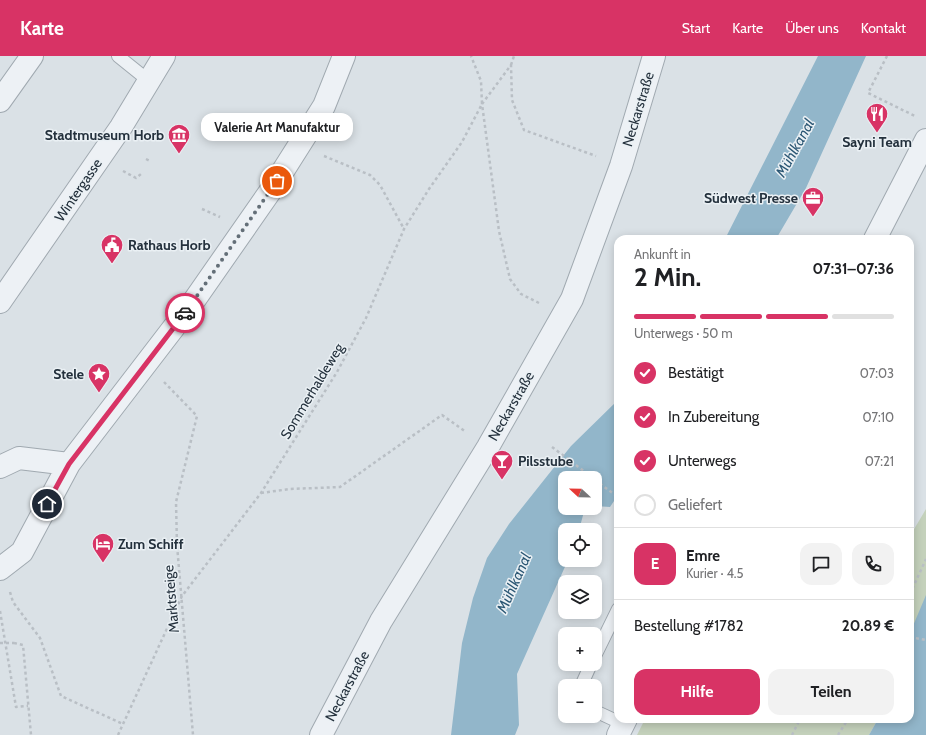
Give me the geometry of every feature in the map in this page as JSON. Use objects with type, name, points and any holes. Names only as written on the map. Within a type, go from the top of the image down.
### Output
[{"type":"street","points":[[0,101],[32,56]]},
{"type":"street","name":"Wintergasse","points":[[0,302],[121,127],[164,56]]},
{"type":"street","points":[[0,569],[22,552],[69,464],[191,305],[269,193],[324,106],[344,56]]},
{"type":"street","name":"Neckarstraße","points":[[321,735],[381,621],[488,447],[572,299],[621,166],[654,56]]},
{"type":"street","points":[[877,235],[926,140]]},
{"type":"street","points":[[0,467],[19,458],[69,464]]},
{"type":"lane","points":[[118,56],[149,81]]},
{"type":"lane","points":[[602,642],[614,617]]},
{"type":"lane","points":[[602,715],[614,722]]},
{"type":"path","points":[[471,56],[481,81],[482,104],[499,231],[510,279],[521,294],[563,314]]},
{"type":"path","points":[[514,56],[512,65],[512,100],[524,130],[621,166]]},
{"type":"path","points":[[887,56],[868,93],[920,119]]},
{"type":"path","name":"Sommerhaldeweg","points":[[118,735],[182,596],[261,493],[337,372],[366,318],[404,228],[429,188],[462,142],[482,104],[512,65]]},
{"type":"path","points":[[300,146],[370,175],[380,185],[404,228]]},
{"type":"path","points":[[146,159],[150,161]]},
{"type":"path","points":[[119,168],[136,178],[141,174]]},
{"type":"path","name":"Marktsteige","points":[[146,364],[197,416],[176,502],[177,545],[193,735]]},
{"type":"path","points":[[261,493],[290,489],[340,487],[442,416],[488,447]]},
{"type":"path","points":[[552,447],[584,471]]},
{"type":"path","points":[[602,485],[614,494]]},
{"type":"path","points":[[914,585],[926,559]]},
{"type":"path","points":[[13,602],[40,638],[61,696],[123,724]]},
{"type":"path","points":[[0,611],[16,707],[28,706]]},
{"type":"path","points":[[914,638],[926,640]]},
{"type":"path","points":[[0,643],[14,643],[23,645],[31,735]]},
{"type":"path","points":[[792,735],[798,723]]},
{"type":"path","points":[[838,735],[846,723]]},
{"type":"green space","points":[[926,509],[926,662],[914,660],[914,529]]},
{"type":"green space","points":[[643,723],[876,723],[869,735],[637,735]]},
{"type":"water","name":"Mühlkanal","points":[[818,56],[866,56],[806,188],[778,235],[727,235]]},
{"type":"water","name":"Mühlkanal","points":[[614,404],[614,501],[610,507],[602,506],[602,471],[558,471],[558,515],[583,515],[581,523],[558,523],[558,567],[565,567],[561,575],[558,575],[558,582],[517,674],[519,725],[515,735],[451,735],[462,643],[473,598],[487,558],[509,524],[571,446]]},
{"type":"water","points":[[926,595],[926,735],[869,735],[876,723],[914,723],[914,624]]},
{"type":"way so far","points":[[185,313],[277,181]]},
{"type":"place","name":"Sayni Team","points":[[877,134]]},
{"type":"place","name":"Stadtmuseum Horb","points":[[179,154]]},
{"type":"place","name":"Valerie Art Manufaktur","points":[[277,181]]},
{"type":"place","name":"Südwest Presse","points":[[813,218]]},
{"type":"place","name":"Rathaus Horb","points":[[112,264]]},
{"type":"place","name":"Stele","points":[[99,394]]},
{"type":"place","name":"Pilsstube","points":[[502,480]]},
{"type":"place","name":"Zum Schiff","points":[[103,564]]},
{"type":"route","points":[[47,504],[69,464],[185,313]]}]
